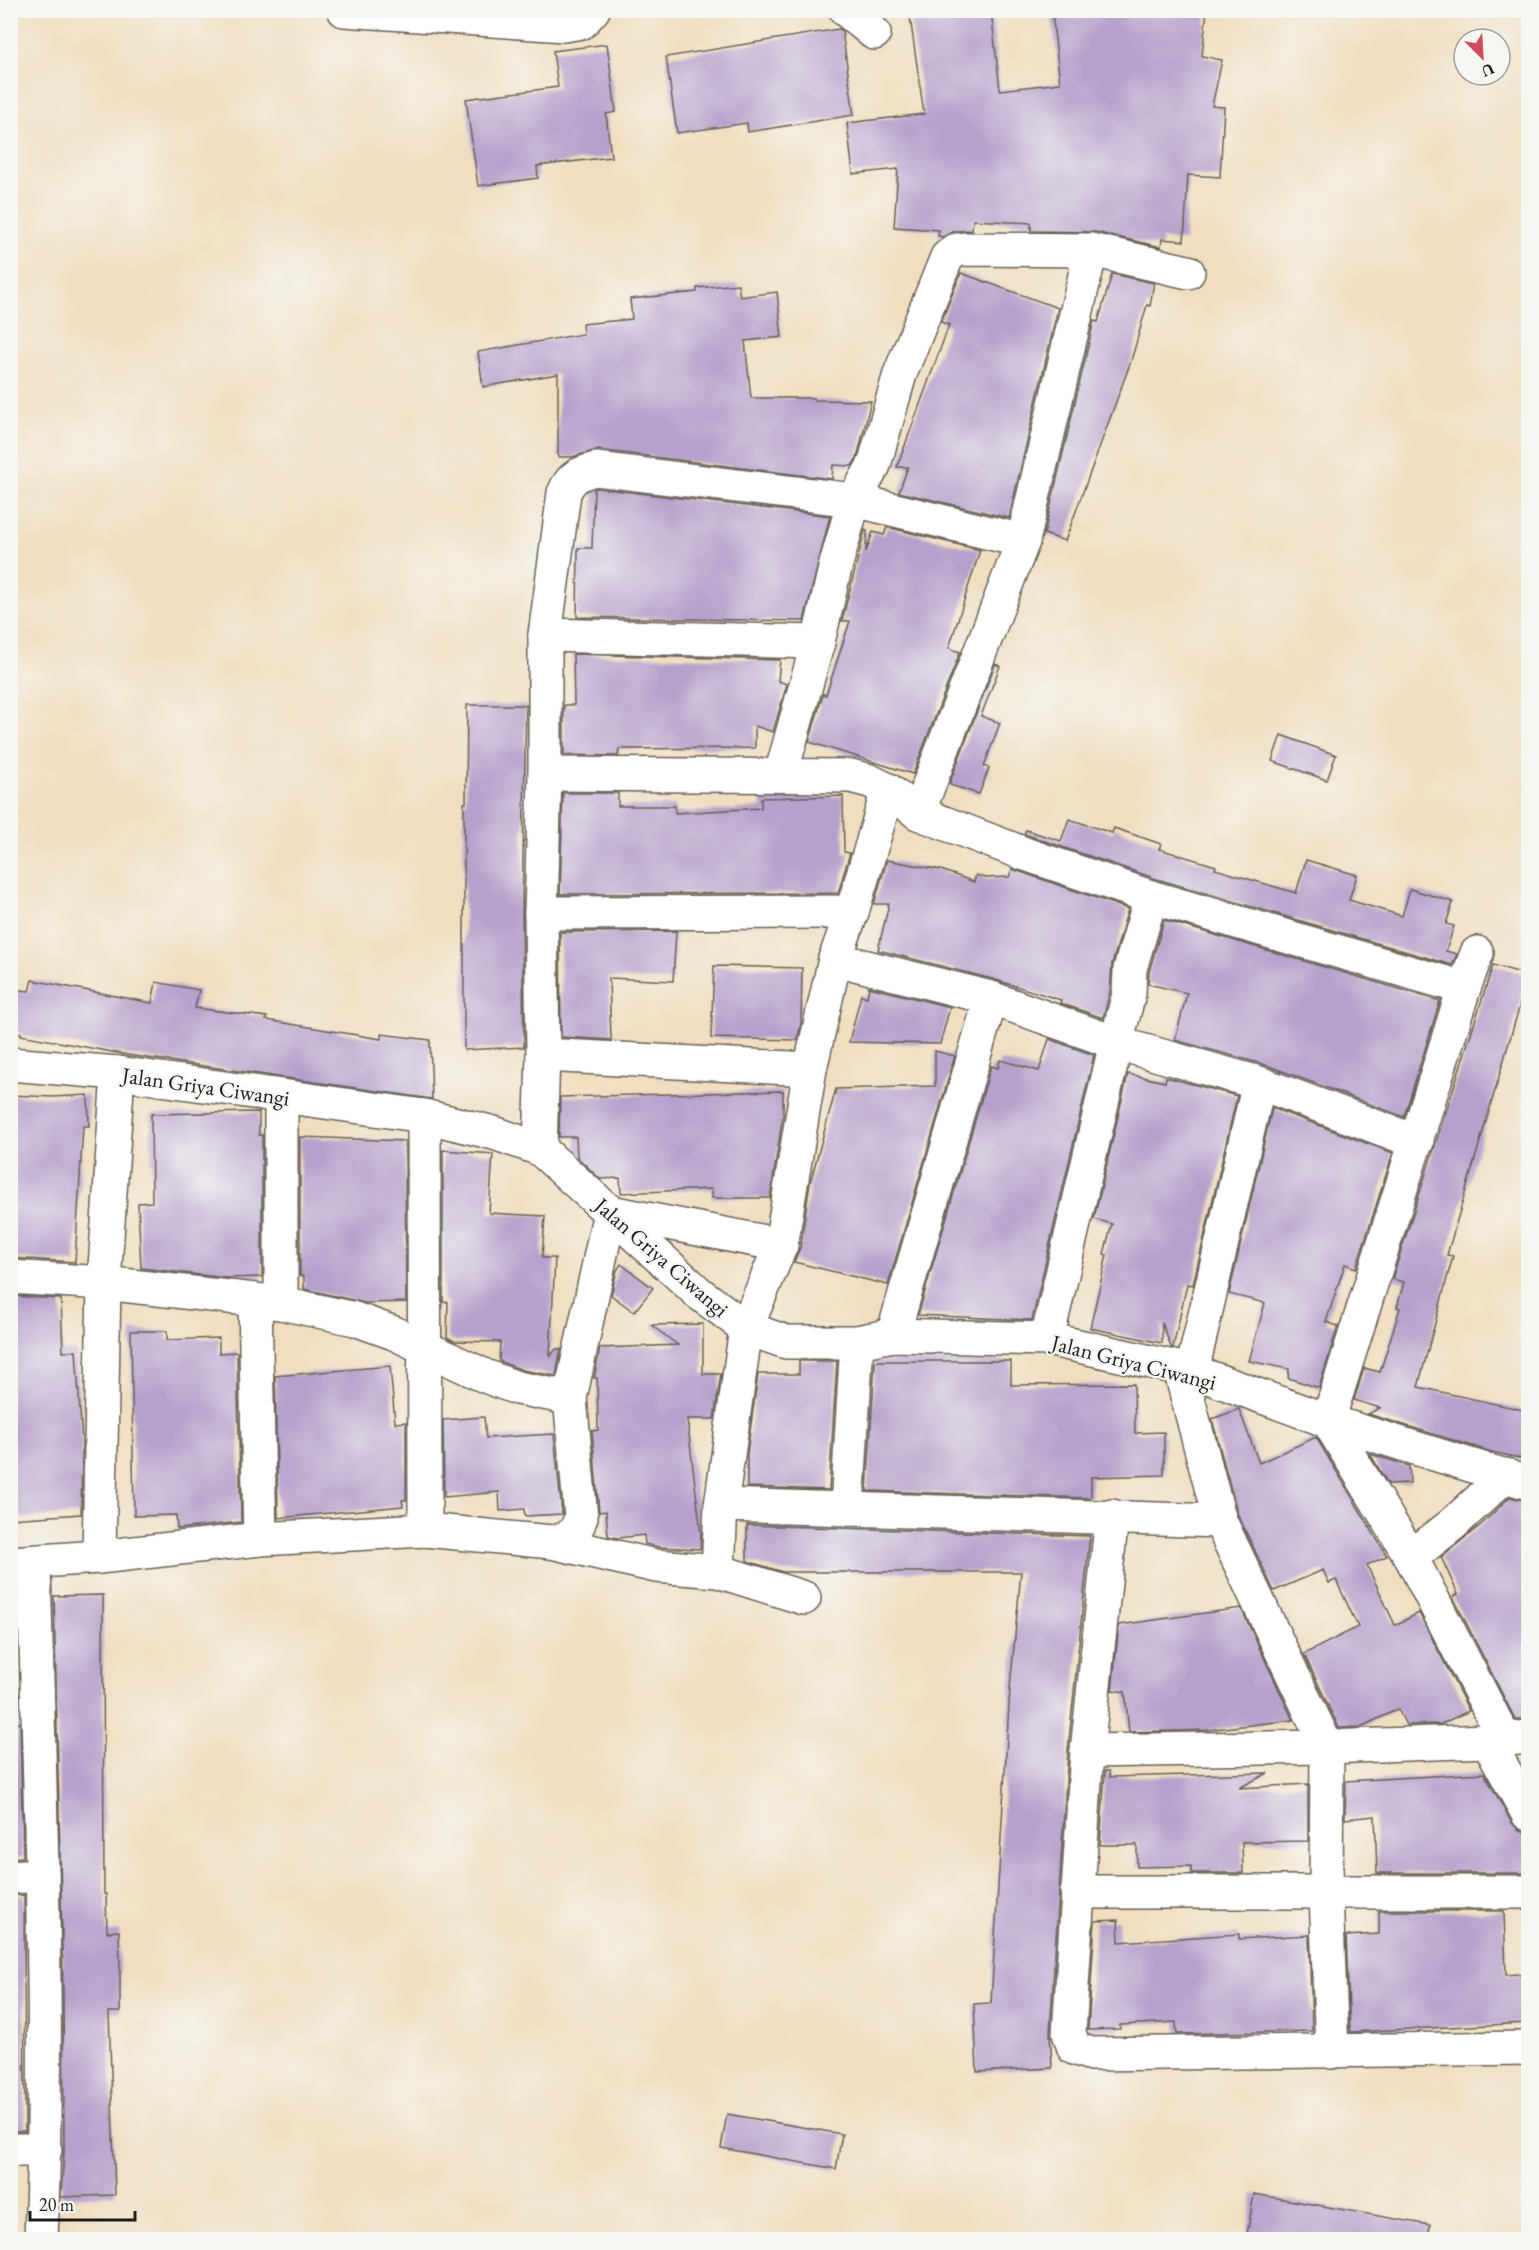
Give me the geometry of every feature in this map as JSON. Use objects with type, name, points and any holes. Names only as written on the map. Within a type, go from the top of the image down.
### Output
[{"type":"street","points":[[344,10],[564,25],[582,22],[593,10]]},
{"type":"street","points":[[846,10],[874,33]]},
{"type":"street","points":[[781,774],[854,500],[874,465],[900,374],[946,257],[956,250],[964,249],[1091,250],[1188,272]]},
{"type":"street","points":[[918,813],[1023,541],[1091,250]]},
{"type":"street","points":[[540,1149],[543,1055],[541,913],[545,774],[545,635],[564,493],[569,482],[581,472],[596,469],[854,500],[1023,541]]},
{"type":"street","points":[[545,635],[818,642]]},
{"type":"street","points":[[545,774],[851,776],[870,781],[888,790],[918,813],[1025,854],[1151,897],[1464,988]]},
{"type":"street","points":[[718,1571],[721,1505],[746,1328],[781,1245],[810,1070],[835,959],[852,912],[888,790]]},
{"type":"street","points":[[1047,1339],[1129,994],[1130,969],[1151,897]]},
{"type":"street","points":[[541,913],[852,912]]},
{"type":"street","points":[[1477,953],[1328,1421],[1411,1557],[1507,1740],[1528,1814]]},
{"type":"street","points":[[835,959],[991,998],[1116,1042],[1259,1083],[1417,1142]]},
{"type":"street","points":[[893,1335],[991,998]]},
{"type":"street","points":[[543,1055],[810,1070]]},
{"type":"street","name":"Jalan Griya Ciwangi","points":[[10,1064],[117,1073],[424,1116],[494,1133],[540,1149],[700,1294],[746,1328],[786,1342],[857,1342],[893,1335],[1047,1339],[1186,1370],[1328,1421],[1517,1479]]},
{"type":"street","points":[[99,1557],[104,1282],[117,1073]]},
{"type":"street","points":[[1259,1083],[1186,1370],[1220,1521],[1327,1748],[1326,1893],[1332,2052]]},
{"type":"street","points":[[260,1539],[268,1302],[281,1097]]},
{"type":"street","points":[[424,1116],[425,1530]]},
{"type":"street","points":[[551,1542],[563,1541],[572,1535],[578,1529],[581,1517],[570,1398],[610,1212],[781,1245]]},
{"type":"street","points":[[10,1277],[104,1282],[268,1302],[355,1319],[394,1333],[517,1388],[570,1398]]},
{"type":"street","points":[[847,1508],[857,1342]]},
{"type":"street","points":[[1411,1557],[1517,1479]]},
{"type":"street","points":[[721,1505],[1220,1521]]},
{"type":"street","points":[[1112,1516],[1087,1751],[1069,2033],[1074,2048],[1091,2054],[1528,2048]]},
{"type":"street","points":[[41,2238],[45,2150],[26,1876],[22,1562],[99,1557],[260,1539],[425,1530],[551,1542],[656,1566],[718,1571],[804,1598]]},
{"type":"street","points":[[1087,1751],[1327,1748],[1507,1740]]},
{"type":"street","points":[[1077,1893],[1528,1892]]},
{"type":"street","points":[[10,2150],[45,2150]]},
{"type":"building","points":[[935,10],[991,10],[1000,90],[1060,83],[1052,13],[1075,10],[1207,10],[1202,56],[1222,60],[1212,106],[1224,107],[1220,177],[1188,175],[1184,241],[1162,239],[1161,247],[1095,232],[1031,231],[1031,223],[973,220],[972,230],[954,231],[943,237],[938,236],[939,230],[894,227],[898,169],[853,174],[847,123],[924,114],[910,17],[936,14]]},
{"type":"building","points":[[839,29],[842,31],[854,115],[748,132],[747,123],[677,133],[666,57]]},
{"type":"building","points":[[607,44],[616,112],[606,114],[611,157],[537,166],[538,178],[478,186],[466,99],[558,87],[553,51]]},
{"type":"building","points":[[961,273],[1058,308],[1009,518],[899,492],[908,467],[897,467],[949,325],[941,322]]},
{"type":"building","points":[[1112,274],[1154,283],[1150,306],[1147,305],[1131,361],[1065,541],[1044,534],[1094,321],[1098,322]]},
{"type":"building","points":[[738,284],[740,297],[777,292],[782,337],[745,341],[751,398],[871,401],[857,458],[852,466],[833,465],[832,479],[598,450],[572,457],[558,457],[558,374],[483,387],[478,352],[583,334],[582,324],[632,319],[630,299],[697,292],[697,288]]},
{"type":"building","points":[[594,489],[830,516],[804,621],[577,617],[578,548],[592,548]]},
{"type":"building","points":[[887,527],[980,550],[949,648],[960,652],[913,774],[809,742],[823,694],[826,695],[850,621],[842,621],[865,530],[867,531],[866,552],[873,532],[884,535]]},
{"type":"building","points":[[573,654],[780,660],[778,681],[787,684],[773,732],[755,726],[755,748],[619,749],[618,756],[564,755],[564,705],[574,705]]},
{"type":"building","points":[[995,664],[1000,666],[981,716],[1000,723],[984,766],[989,768],[979,794],[950,785],[950,782]]},
{"type":"building","points":[[467,705],[526,705],[522,912],[524,1047],[464,1050],[464,803],[466,803]]},
{"type":"building","points":[[1281,735],[1336,755],[1327,780],[1272,761]]},
{"type":"building","points":[[563,793],[618,793],[618,806],[675,806],[675,813],[761,808],[761,798],[843,796],[844,852],[850,853],[838,893],[560,894]]},
{"type":"building","points":[[1069,819],[1112,833],[1114,828],[1161,844],[1159,849],[1216,866],[1215,869],[1296,893],[1306,860],[1357,875],[1349,900],[1402,916],[1410,889],[1453,902],[1446,924],[1454,926],[1446,951],[1457,954],[1452,965],[1157,879],[1024,834],[1026,830],[1061,841]]},
{"type":"building","points":[[887,860],[941,870],[974,882],[976,875],[986,878],[1009,877],[1012,869],[1128,909],[1112,964],[1110,991],[1103,1018],[1060,1003],[1061,1000],[996,980],[878,950],[889,904],[874,904]]},
{"type":"building","points":[[1164,920],[1440,1001],[1404,1117],[1266,1065],[1175,1040],[1187,993],[1148,984],[1149,972]]},
{"type":"building","points":[[676,931],[673,981],[609,978],[611,1040],[561,1037],[560,932]]},
{"type":"building","points":[[1493,965],[1528,975],[1528,977],[1447,1255],[1453,1256],[1418,1387],[1528,1411],[1528,1460],[1492,1452],[1368,1414],[1380,1408],[1354,1400],[1364,1368],[1380,1372],[1400,1308],[1397,1307],[1404,1282],[1392,1279]]},
{"type":"building","points":[[714,966],[802,968],[801,1024],[797,1040],[711,1038]]},
{"type":"building","points":[[32,980],[152,1003],[156,982],[199,990],[195,1008],[267,1017],[266,1020],[381,1039],[381,1034],[430,1040],[432,1099],[128,1055],[10,1032],[10,989],[29,991]]},
{"type":"building","points":[[869,987],[950,1007],[940,1044],[849,1042],[861,995],[867,997]]},
{"type":"building","points":[[1049,1039],[1094,1055],[1032,1320],[918,1315],[991,1066],[998,1068],[1000,1060],[1039,1071]]},
{"type":"building","points":[[935,1051],[955,1056],[888,1285],[794,1262],[800,1248],[810,1183],[836,1089],[935,1086]]},
{"type":"building","points":[[1128,1074],[1165,1082],[1166,1077],[1237,1096],[1193,1285],[1187,1284],[1173,1348],[1162,1323],[1162,1343],[1090,1328],[1112,1224],[1094,1219]]},
{"type":"building","points":[[783,1091],[783,1115],[770,1198],[712,1198],[712,1189],[621,1193],[620,1178],[600,1179],[577,1157],[576,1137],[559,1137],[560,1097]]},
{"type":"building","points":[[10,1095],[53,1097],[88,1095],[89,1126],[83,1126],[75,1262],[10,1258]]},
{"type":"building","points":[[1272,1108],[1393,1153],[1356,1268],[1345,1264],[1326,1322],[1338,1326],[1319,1388],[1288,1378],[1289,1369],[1249,1361],[1265,1303],[1229,1294]]},
{"type":"building","points":[[259,1112],[259,1135],[262,1135],[262,1277],[226,1278],[141,1268],[138,1203],[152,1202],[151,1114]]},
{"type":"building","points":[[300,1137],[405,1141],[406,1302],[365,1303],[304,1289],[304,1276],[300,1276]]},
{"type":"building","points":[[443,1150],[493,1154],[489,1213],[545,1216],[542,1258],[555,1258],[550,1357],[556,1349],[561,1349],[556,1376],[522,1370],[499,1361],[500,1342],[454,1341],[447,1337],[448,1302],[443,1302]]},
{"type":"building","points":[[621,1264],[653,1288],[634,1312],[611,1295],[617,1270]]},
{"type":"building","points":[[10,1296],[61,1299],[63,1352],[76,1351],[82,1441],[81,1514],[10,1519]]},
{"type":"building","points":[[703,1324],[703,1374],[721,1374],[714,1419],[687,1419],[701,1533],[700,1549],[645,1544],[644,1535],[618,1538],[608,1536],[606,1511],[599,1512],[592,1431],[598,1430],[597,1378],[594,1378],[600,1348],[678,1345],[651,1325]]},
{"type":"building","points":[[131,1331],[167,1331],[167,1340],[219,1338],[219,1353],[237,1352],[241,1522],[177,1529],[176,1515],[134,1516]]},
{"type":"building","points":[[799,1361],[837,1361],[829,1490],[747,1487],[747,1453],[758,1374],[799,1374]]},
{"type":"building","points":[[875,1361],[1011,1361],[1011,1385],[1134,1384],[1135,1433],[1164,1432],[1164,1475],[1091,1477],[1091,1498],[867,1491]]},
{"type":"building","points":[[390,1366],[395,1423],[406,1422],[406,1500],[402,1500],[403,1506],[278,1518],[275,1376]]},
{"type":"building","points":[[1239,1409],[1259,1463],[1316,1437],[1387,1556],[1367,1565],[1395,1625],[1419,1613],[1469,1711],[1441,1724],[1406,1725],[1398,1709],[1361,1727],[1339,1728],[1304,1654],[1358,1627],[1336,1580],[1329,1583],[1323,1570],[1274,1591],[1238,1515],[1212,1419]]},
{"type":"building","points":[[484,1417],[486,1438],[554,1434],[562,1514],[525,1516],[524,1509],[500,1511],[499,1492],[444,1497],[443,1420]]},
{"type":"building","points":[[1370,1454],[1409,1466],[1410,1483],[1388,1484]]},
{"type":"building","points":[[1510,1497],[1528,1501],[1528,1719],[1515,1719],[1453,1597],[1458,1594],[1441,1557],[1482,1524]]},
{"type":"building","points":[[747,1525],[1090,1536],[1068,1750],[1050,2032],[1052,2068],[977,2072],[974,2004],[991,2003],[1010,1688],[1021,1572],[783,1572],[747,1561]]},
{"type":"building","points":[[103,1595],[104,1894],[106,1894],[107,1932],[119,1931],[120,1969],[120,2012],[109,2012],[115,2195],[61,2197],[64,2151],[63,1984],[54,1596]]},
{"type":"building","points":[[1241,1608],[1293,1720],[1207,1730],[1129,1732],[1125,1692],[1112,1690],[1119,1625]]},
{"type":"building","points":[[20,1723],[23,1857],[10,1858],[10,1724]]},
{"type":"building","points":[[1105,1771],[1109,1771],[1110,1777],[1268,1773],[1239,1788],[1308,1784],[1308,1841],[1242,1842],[1243,1873],[1191,1873],[1191,1866],[1137,1867],[1137,1845],[1100,1845]]},
{"type":"building","points":[[1484,1773],[1512,1823],[1519,1830],[1528,1833],[1528,1873],[1377,1873],[1375,1816],[1345,1819],[1346,1781]]},
{"type":"building","points":[[24,1895],[25,2131],[10,2131],[10,1896]]},
{"type":"building","points":[[1379,1911],[1504,1911],[1506,1975],[1528,1973],[1528,2023],[1350,2032],[1346,1936],[1379,1934]]},
{"type":"building","points":[[1118,1920],[1119,1942],[1239,1934],[1239,1939],[1309,1935],[1312,2031],[1177,2034],[1176,2022],[1120,2025],[1120,2029],[1088,2030],[1095,1921]]},
{"type":"building","points":[[727,2114],[842,2134],[836,2169],[721,2148]]},
{"type":"building","points":[[1254,2194],[1430,2225],[1428,2240],[1246,2240]]}]
